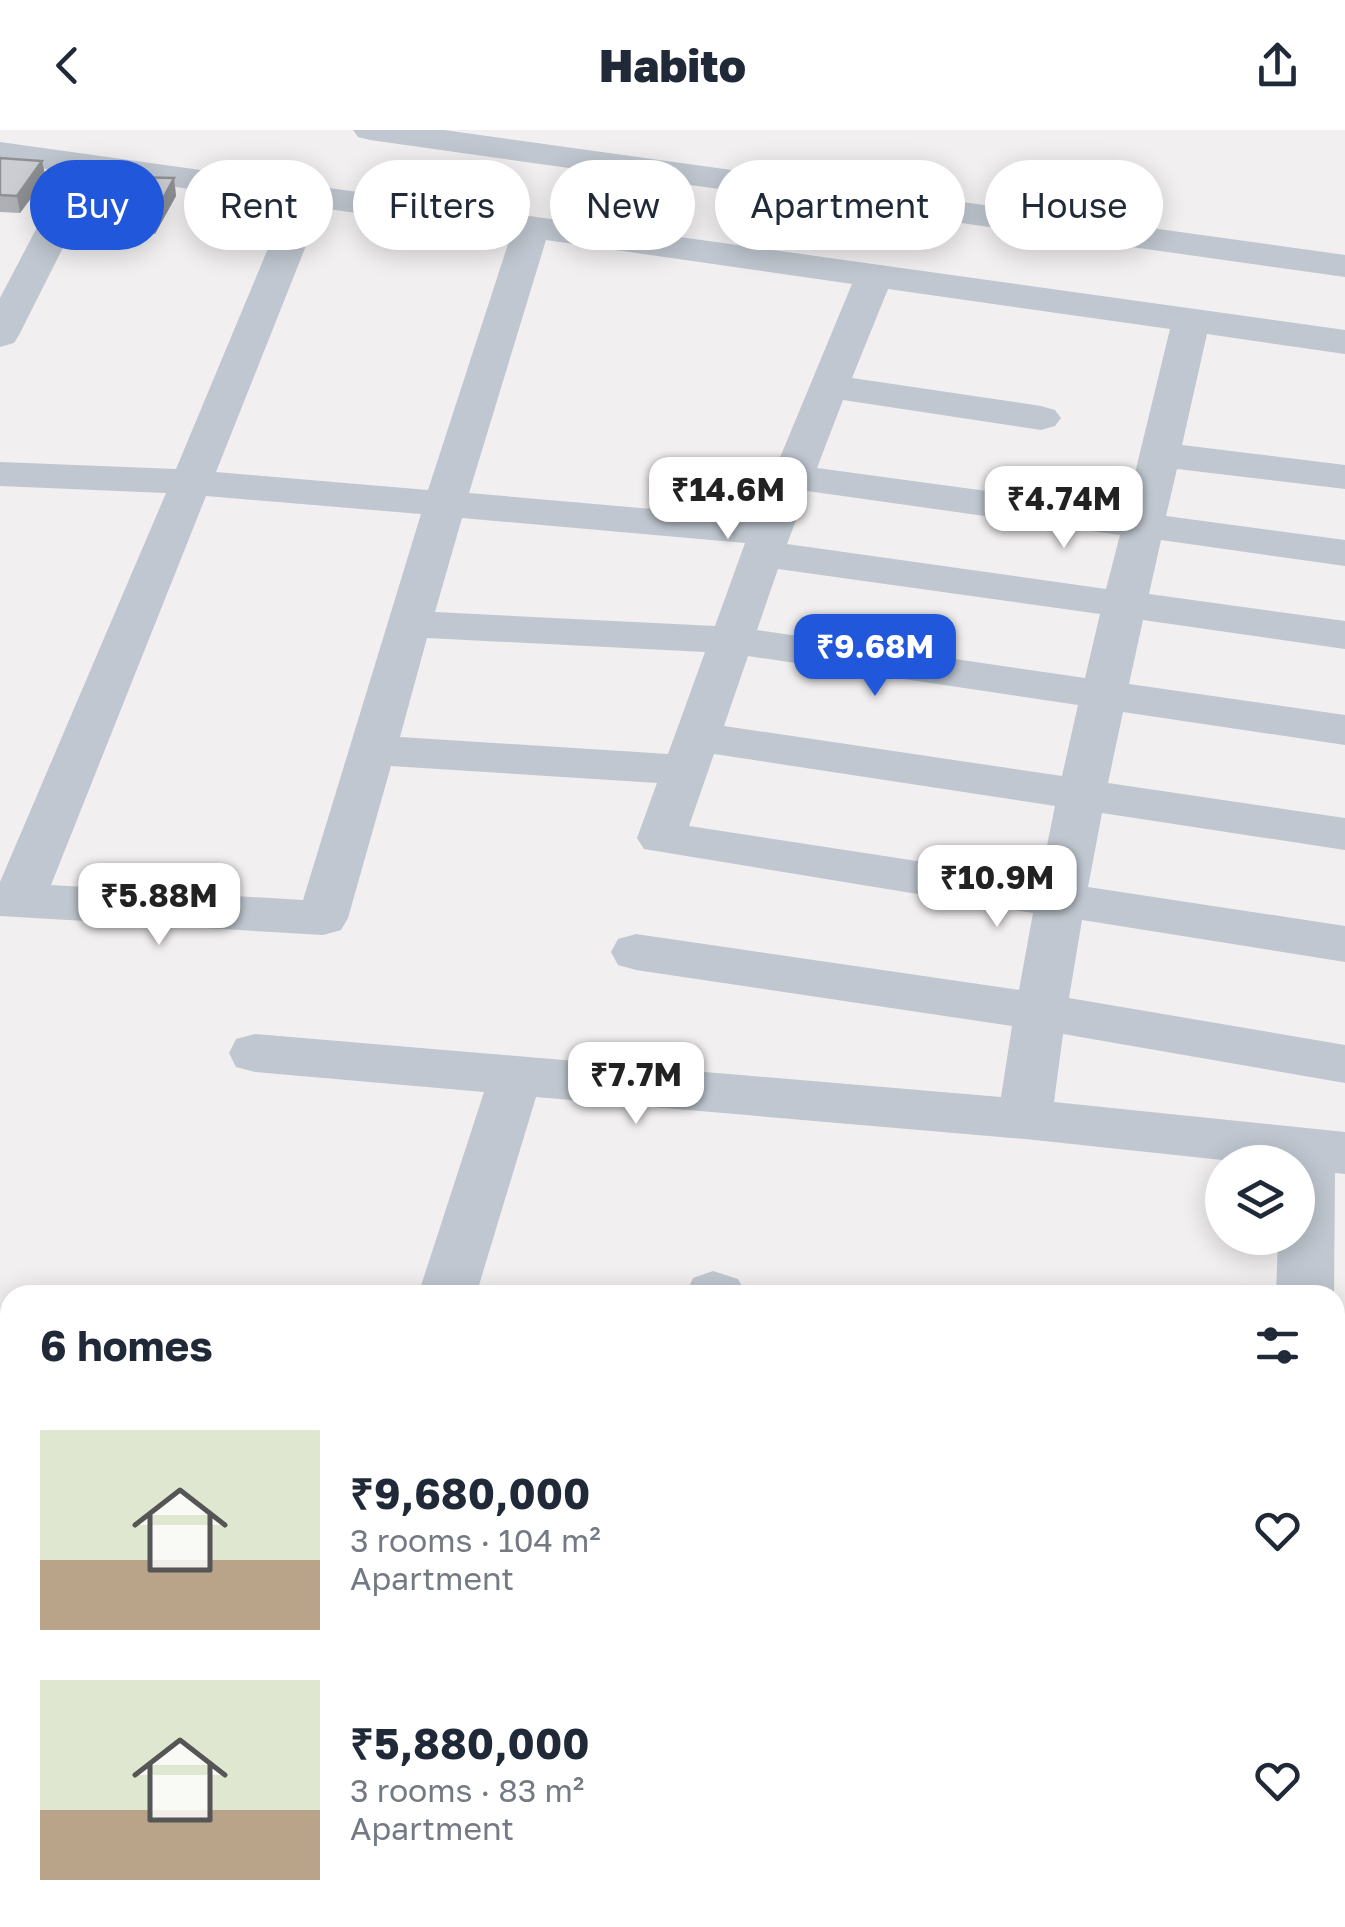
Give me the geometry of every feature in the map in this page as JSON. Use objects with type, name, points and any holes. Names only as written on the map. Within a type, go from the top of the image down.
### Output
[{"type":"street","points":[[370,130],[1345,266]]},
{"type":"street","points":[[0,152],[59,160]]},
{"type":"street","points":[[333,199],[1345,342]]},
{"type":"street","points":[[286,250],[192,482],[10,900],[323,918],[444,506],[532,227]]},
{"type":"street","points":[[0,335],[44,250]]},
{"type":"street","points":[[874,276],[766,543],[661,838],[1345,944]]},
{"type":"street","points":[[1025,1119],[1038,1011],[1082,795],[1191,321]]},
{"type":"street","points":[[829,386],[1040,418]]},
{"type":"street","points":[[1160,456],[1345,476]]},
{"type":"street","points":[[0,474],[192,482],[766,543],[1126,604],[1345,635]]},
{"type":"street","points":[[792,478],[1345,553]]},
{"type":"street","points":[[410,624],[732,640],[1345,730]]},
{"type":"street","points":[[372,750],[691,754],[1082,795],[1345,834]]},
{"type":"street","points":[[636,952],[1038,1011],[1345,1064]]},
{"type":"street","points":[[255,1053],[1025,1119],[1327,1151],[1306,1285]]},
{"type":"street","points":[[450,1285],[516,1075]]},
{"type":"building","points":[[0,158],[30,160],[30,178],[17,196],[0,195]]},
{"type":"building","points":[[164,178],[174,178],[164,197]]}]
